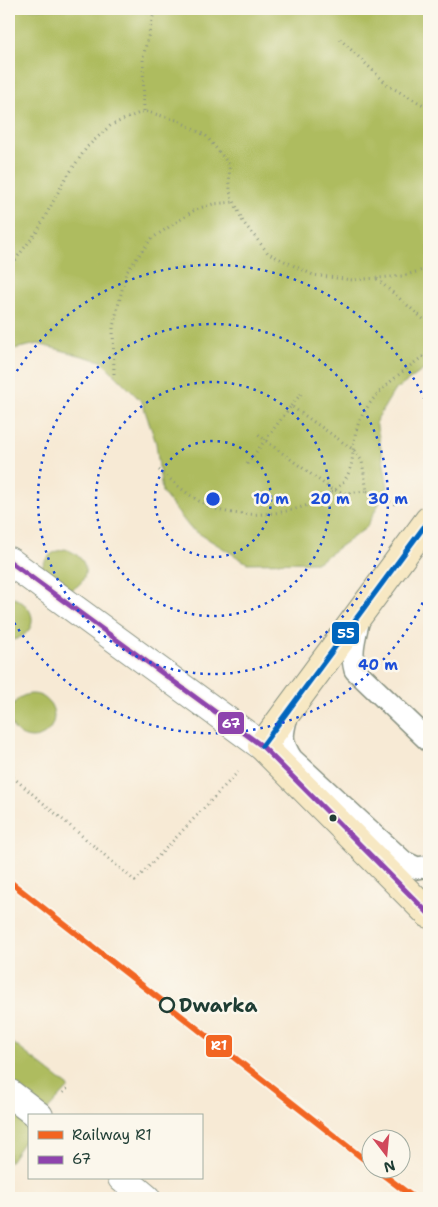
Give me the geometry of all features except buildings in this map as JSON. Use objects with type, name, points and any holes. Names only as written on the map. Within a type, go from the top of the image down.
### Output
[{"type":"street","points":[[262,746],[429,520]]},
{"type":"street","points":[[9,561],[262,746],[429,914]]},
{"type":"street","points":[[9,1093],[36,1114]]},
{"type":"street","points":[[124,1180],[146,1198]]},
{"type":"lane","points":[[361,612],[353,643],[352,659],[355,670],[429,741]]},
{"type":"lane","points":[[288,712],[282,735],[283,747],[292,759],[404,862],[417,868],[429,866]]},
{"type":"path","points":[[144,111],[142,57],[156,9]]},
{"type":"path","points":[[340,39],[389,86],[429,108]]},
{"type":"path","points":[[9,268],[38,230],[64,181],[87,147],[111,125],[144,111],[178,120],[206,136],[228,164],[230,192],[243,222],[268,253],[313,275],[352,280],[403,276],[429,268]]},
{"type":"path","points":[[114,374],[113,327],[126,273],[151,238],[196,209],[214,204],[234,202]]},
{"type":"path","points":[[377,278],[429,324]]},
{"type":"path","points":[[159,470],[184,492],[214,508],[238,515],[295,510],[335,490],[352,469],[356,431],[370,401],[400,374],[429,352]]},
{"type":"path","points":[[247,464],[301,394]]},
{"type":"path","points":[[258,434],[335,490],[345,493],[367,491],[362,461],[354,450],[292,406]]},
{"type":"path","points":[[9,774],[136,881],[262,746]]},
{"type":"green space","points":[[9,9],[429,9],[429,366],[394,391],[376,421],[388,487],[366,528],[318,562],[247,563],[190,528],[162,492],[156,443],[142,402],[101,361],[38,344],[9,350]]},
{"type":"green space","points":[[65,549],[81,559],[85,572],[79,585],[72,590],[62,593],[41,570],[49,556]]},
{"type":"green space","points":[[11,597],[27,607],[32,620],[26,633],[19,638],[9,641],[9,598]]},
{"type":"green space","points":[[32,694],[44,698],[50,704],[54,716],[50,728],[44,734],[32,738],[20,734],[14,728],[10,716],[14,704],[20,698]]},
{"type":"green space","points":[[9,1040],[69,1087],[44,1114],[28,1114],[28,1135],[9,1163]]},
{"type":"rail line","name":"R1","points":[[9,881],[360,1156]]},
{"type":"rail line","name":"R1","points":[[390,1180],[414,1198]]},
{"type":"transit line","name":"55","points":[[262,746],[429,520]]},
{"type":"transit line","name":"67","points":[[9,561],[262,746],[429,914]]},
{"type":"place","name":"Dwarka","points":[[167,1005]]}]
